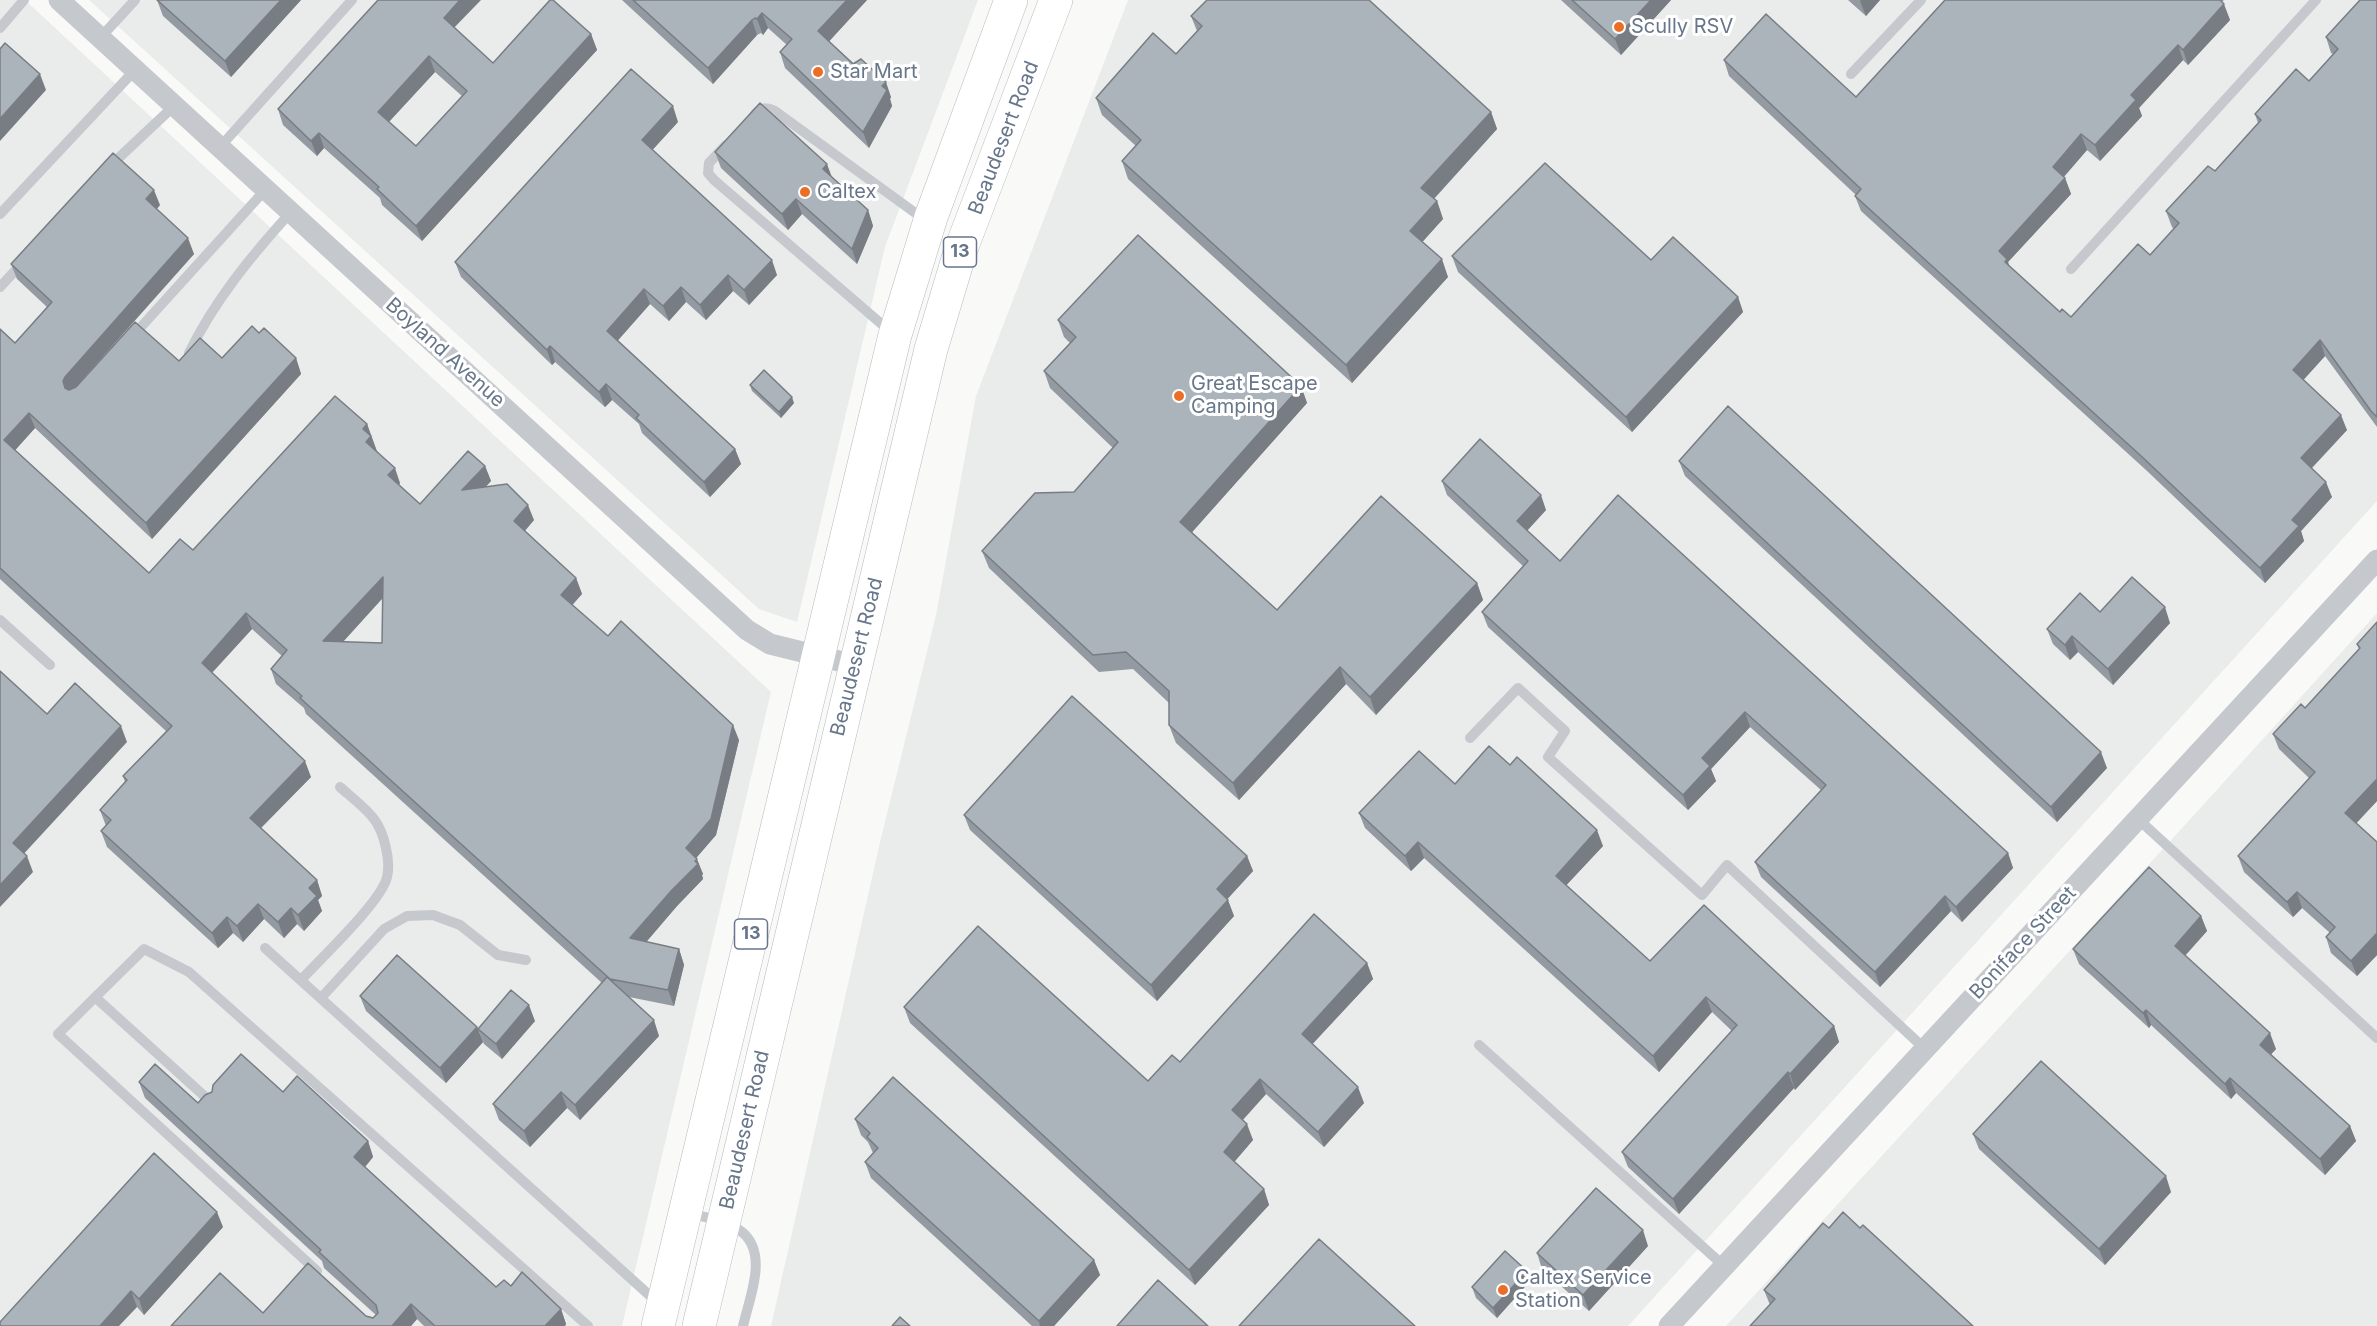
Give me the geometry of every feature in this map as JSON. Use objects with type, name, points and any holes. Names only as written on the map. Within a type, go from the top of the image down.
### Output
[{"type":"highway","name":"Beaudesert Road","points":[[660,1317],[894,335],[929,223],[1011,0]]},
{"type":"highway","name":"Beaudesert Road","points":[[699,1326],[931,349],[961,249],[1056,0]]},
{"type":"street","name":"Boyland Avenue","points":[[59,0],[747,630],[770,644],[855,665]]},
{"type":"street","name":"Boniface Street","points":[[1670,1326],[2377,560]]},
{"type":"lane","points":[[0,28],[24,0]]},
{"type":"lane","points":[[100,38],[135,0]]},
{"type":"lane","points":[[220,147],[352,0]]},
{"type":"lane","points":[[1851,75],[1921,0]]},
{"type":"lane","points":[[2071,269],[2316,0]]},
{"type":"lane","points":[[0,214],[135,70]]},
{"type":"lane","points":[[100,178],[123,153],[174,106]]},
{"type":"lane","points":[[745,125],[759,109],[766,107],[775,111],[929,223]]},
{"type":"lane","points":[[730,140],[709,163],[708,173],[894,335]]},
{"type":"lane","points":[[123,346],[266,189]]},
{"type":"lane","points":[[189,353],[201,329],[248,261],[291,212]]},
{"type":"lane","points":[[0,287],[31,253]]},
{"type":"lane","points":[[0,620],[50,665]]},
{"type":"lane","points":[[1470,738],[1518,688],[1564,731],[1548,757],[1702,896],[1727,865],[1925,1049]]},
{"type":"lane","points":[[301,980],[376,898],[387,877],[384,841],[375,820],[340,787]]},
{"type":"lane","points":[[2138,819],[2377,1038]]},
{"type":"lane","points":[[321,998],[384,929],[407,916],[433,915],[459,925],[498,955],[526,960]]},
{"type":"lane","points":[[265,948],[660,1317]]},
{"type":"lane","points":[[325,1279],[58,1034],[144,949],[189,972],[588,1326]]},
{"type":"lane","points":[[95,997],[212,1103]]},
{"type":"lane","points":[[1479,1045],[1725,1266]]},
{"type":"lane","points":[[685,1212],[724,1223],[744,1234],[754,1252],[755,1273],[742,1326]]},
{"type":"shaded area","points":[[0,0],[25,0],[771,692],[622,1326],[0,1326]]},
{"type":"shaded area","points":[[89,0],[978,0],[885,247],[797,622],[759,609]]},
{"type":"shaded area","points":[[1128,0],[2377,0],[2377,501],[1628,1326],[771,1326],[880,842],[936,615],[976,396]]},
{"type":"shaded area","points":[[2377,613],[2377,1326],[1726,1326],[2194,815]]},
{"type":"building","points":[[157,0],[281,0],[225,61]]},
{"type":"building","points":[[378,0],[460,0],[444,18],[493,63],[550,0],[553,0],[591,34],[416,226],[377,189],[379,187],[319,133],[311,141],[278,109]],"holes":[[[429,56],[467,91],[416,146],[378,112]]]},
{"type":"building","points":[[633,0],[847,0],[818,31],[853,64],[861,59],[886,82],[882,86],[887,90],[863,132],[780,52],[792,39],[762,13],[757,19],[752,20],[708,68]]},
{"type":"building","points":[[1207,0],[1369,0],[1491,112],[1421,188],[1437,201],[1410,231],[1442,259],[1346,365],[1122,161],[1141,140],[1096,98],[1153,33],[1176,54],[1202,26],[1191,16]]},
{"type":"building","points":[[1572,0],[1651,0],[1615,39]]},
{"type":"building","points":[[1945,0],[2220,0],[2224,4],[2183,50],[2178,45],[2131,95],[2136,100],[2095,145],[2081,134],[2053,167],[2065,178],[1999,251],[2007,259],[2005,262],[2060,312],[2062,309],[2071,317],[2138,244],[2150,255],[2179,223],[2166,211],[2208,166],[2215,171],[2261,120],[2255,114],[2296,69],[2309,81],[2338,49],[2326,37],[2360,0],[2377,0],[2377,417],[2320,340],[2293,370],[2341,415],[2301,458],[2326,482],[2292,520],[2299,526],[2260,568],[2140,455],[1855,196],[1861,189],[1724,60],[1766,14],[1856,97]]},
{"type":"building","points":[[5,43],[40,74],[0,119],[0,49]]},
{"type":"building","points":[[631,69],[673,106],[642,140],[772,260],[744,290],[728,275],[700,305],[681,287],[663,306],[644,289],[607,331],[735,449],[704,482],[636,418],[639,415],[606,384],[599,392],[550,346],[547,350],[455,262]]},
{"type":"building","points":[[760,103],[827,164],[823,169],[868,210],[852,249],[796,199],[782,214],[715,152]]},
{"type":"building","points":[[113,153],[154,190],[146,199],[188,238],[65,377],[63,381],[65,388],[69,390],[76,387],[135,322],[179,361],[200,338],[222,358],[252,326],[259,333],[264,328],[296,358],[146,523],[29,413],[4,440],[149,573],[180,539],[193,550],[335,396],[367,424],[363,429],[371,436],[366,442],[395,468],[388,475],[420,504],[468,451],[485,466],[462,490],[507,484],[528,505],[514,521],[576,578],[561,595],[608,636],[621,621],[733,725],[711,819],[686,848],[697,859],[695,861],[698,864],[630,938],[679,949],[668,990],[610,979],[300,698],[302,696],[271,669],[287,650],[246,613],[202,663],[305,761],[250,818],[317,880],[309,888],[317,896],[298,915],[291,908],[278,922],[258,904],[237,926],[227,917],[212,933],[101,831],[111,820],[100,810],[127,780],[123,776],[172,726],[0,568],[0,329],[15,343],[52,302],[11,264]],"holes":[[[383,577],[382,643],[323,641]]]},
{"type":"building","points":[[1545,163],[1651,260],[1673,237],[1738,297],[1626,417],[1452,256]]},
{"type":"building","points":[[1138,235],[1301,386],[1180,522],[1277,610],[1381,496],[1477,583],[1370,697],[1340,667],[1233,783],[1169,725],[1169,691],[1126,652],[1093,655],[982,551],[1035,493],[1074,492],[1118,442],[1044,371],[1076,337],[1058,320]]},
{"type":"building","points":[[764,370],[792,397],[779,412],[750,385]]},
{"type":"building","points":[[1728,406],[2101,752],[2051,807],[1679,461]]},
{"type":"building","points":[[1480,439],[1541,495],[1517,521],[1560,561],[1618,495],[2008,853],[1956,907],[1945,896],[1875,972],[1755,862],[1826,785],[1745,712],[1702,758],[1710,766],[1683,795],[1482,612],[1528,561],[1442,481]]},
{"type":"building","points":[[2132,577],[2165,607],[2108,669],[2072,636],[2065,645],[2047,629],[2080,593],[2100,612]]},
{"type":"building","points":[[2377,622],[2377,779],[2345,813],[2377,842],[2377,933],[2351,961],[2326,937],[2335,927],[2297,892],[2287,902],[2238,856],[2315,772],[2273,734],[2301,704],[2305,708],[2360,648],[2357,644]]},
{"type":"building","points":[[0,671],[47,714],[75,683],[121,726],[13,843],[27,856],[0,885]]},
{"type":"building","points":[[1072,696],[1247,856],[1217,889],[1228,900],[1151,985],[964,815]]},
{"type":"building","points":[[1489,746],[1510,765],[1517,757],[1597,830],[1556,876],[1650,961],[1704,905],[1834,1026],[1790,1074],[1788,1072],[1673,1199],[1622,1152],[1737,1025],[1706,997],[1653,1056],[1418,842],[1405,856],[1359,813],[1419,751],[1455,784]]},
{"type":"building","points":[[2149,867],[2201,916],[2175,946],[2270,1033],[2260,1045],[2350,1126],[2320,1159],[2230,1078],[2225,1084],[2146,1010],[2143,1013],[2073,949]]},
{"type":"building","points":[[1314,914],[1367,963],[1302,1034],[1358,1087],[1318,1132],[1260,1079],[1232,1110],[1247,1124],[1224,1152],[1264,1189],[1189,1270],[904,1007],[978,926],[1148,1081],[1172,1055],[1180,1062]]},
{"type":"building","points":[[397,955],[477,1027],[440,1068],[360,996]]},
{"type":"building","points":[[607,977],[654,1020],[575,1105],[561,1092],[524,1131],[493,1104]]},
{"type":"building","points":[[511,990],[529,1005],[496,1044],[478,1029]]},
{"type":"building","points":[[241,1054],[283,1092],[297,1076],[368,1141],[354,1157],[496,1287],[504,1280],[511,1286],[522,1272],[561,1309],[545,1326],[435,1326],[411,1304],[392,1326],[171,1326],[220,1273],[263,1313],[308,1263],[366,1316],[373,1318],[378,1313],[376,1305],[319,1252],[321,1250],[139,1082],[155,1064],[198,1103],[205,1095],[212,1092],[213,1085]]},
{"type":"building","points":[[2041,1061],[2166,1176],[2099,1249],[1973,1134]]},
{"type":"building","points":[[893,1077],[1094,1260],[1039,1321],[865,1162],[878,1148],[867,1137],[870,1133],[855,1119]]},
{"type":"building","points":[[154,1153],[217,1212],[139,1299],[131,1291],[100,1326],[0,1326],[0,1322]]},
{"type":"building","points":[[1596,1188],[1643,1230],[1583,1295],[1537,1253]]},
{"type":"building","points":[[1843,1212],[1860,1228],[1863,1225],[1973,1326],[1750,1326],[1775,1299],[1764,1290],[1823,1223],[1829,1228]]},
{"type":"building","points":[[1319,1239],[1415,1326],[1239,1326]]},
{"type":"building","points":[[1505,1251],[1527,1271],[1493,1308],[1472,1287]]},
{"type":"building","points":[[1158,1280],[1208,1326],[1117,1326]]},
{"type":"building","points":[[900,1317],[910,1326],[892,1326]]},
{"type":"place","name":"Scully RSV","points":[[1619,27]]},
{"type":"place","name":"Star Mart","points":[[818,72]]},
{"type":"place","name":"Caltex","points":[[805,192]]},
{"type":"place","name":"Great Escape Camping","points":[[1179,396]]},
{"type":"place","name":"Caltex Service Station","points":[[1503,1290]]}]
